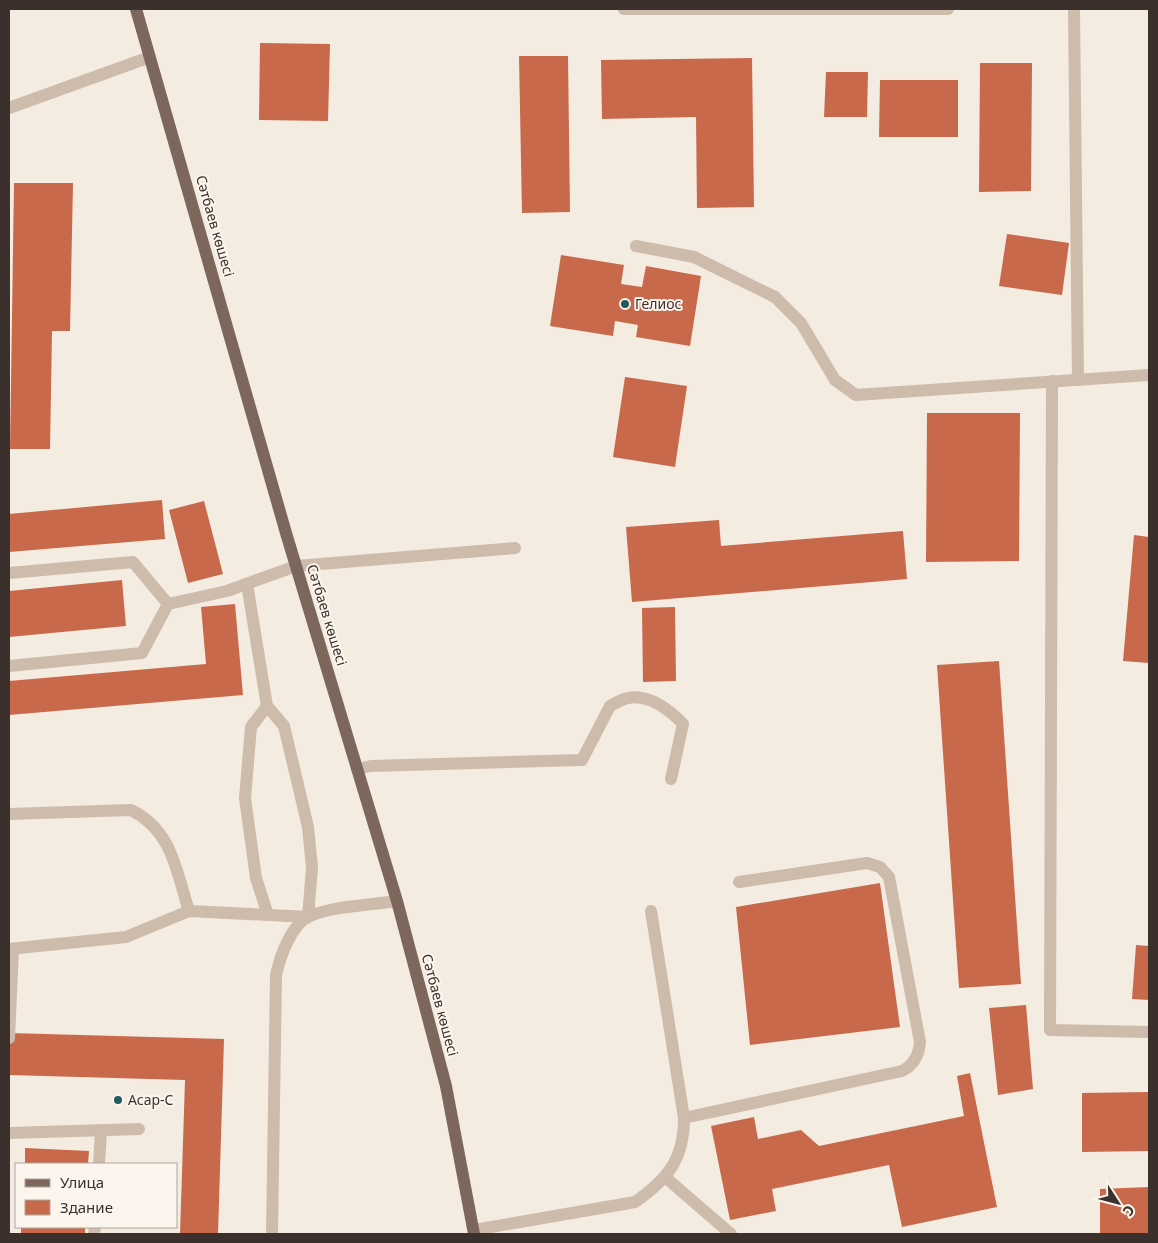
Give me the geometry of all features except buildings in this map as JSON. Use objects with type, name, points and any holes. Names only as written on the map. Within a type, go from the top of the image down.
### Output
[{"type":"main road","name":"Сәтбаев көшесі","points":[[136,9],[296,566],[398,901],[446,1086],[474,1232]]},
{"type":"street","points":[[624,9],[948,9]]},
{"type":"street","points":[[1074,9],[1078,380]]},
{"type":"street","points":[[9,108],[150,57]]},
{"type":"street","points":[[636,246],[694,258],[775,297],[801,323],[835,380],[856,395],[1149,375]]},
{"type":"street","points":[[1052,381],[1050,1030],[1149,1032]]},
{"type":"street","points":[[9,666],[142,653],[168,604],[227,591],[296,566],[514,548]]},
{"type":"street","points":[[9,573],[133,562],[168,604]]},
{"type":"street","points":[[247,584],[267,706],[284,726],[308,828],[312,868],[308,917],[287,942],[280,956],[276,975],[272,1234]]},
{"type":"street","points":[[357,768],[582,760],[610,706],[629,698],[652,701],[671,711],[682,724],[671,779]]},
{"type":"street","points":[[267,706],[251,727],[245,798],[256,878],[268,914]]},
{"type":"street","points":[[9,814],[131,810],[146,817],[160,830],[172,856],[188,911]]},
{"type":"street","points":[[684,1118],[902,1071],[911,1066],[920,1052],[920,1042],[889,877],[884,871],[867,863],[739,882]]},
{"type":"street","points":[[9,1038],[11,949],[126,937],[188,911],[308,917],[398,901]]},
{"type":"street","points":[[474,1232],[635,1202],[653,1190],[665,1177],[680,1153],[684,1138],[684,1118],[652,911]]},
{"type":"street","points":[[99,1163],[101,1130]]},
{"type":"street","points":[[9,1133],[139,1130]]},
{"type":"street","points":[[665,1177],[731,1234]]},
{"type":"place","name":"Гелиос","points":[[625,304]]},
{"type":"place","name":"Асар-С","points":[[118,1100]]}]
